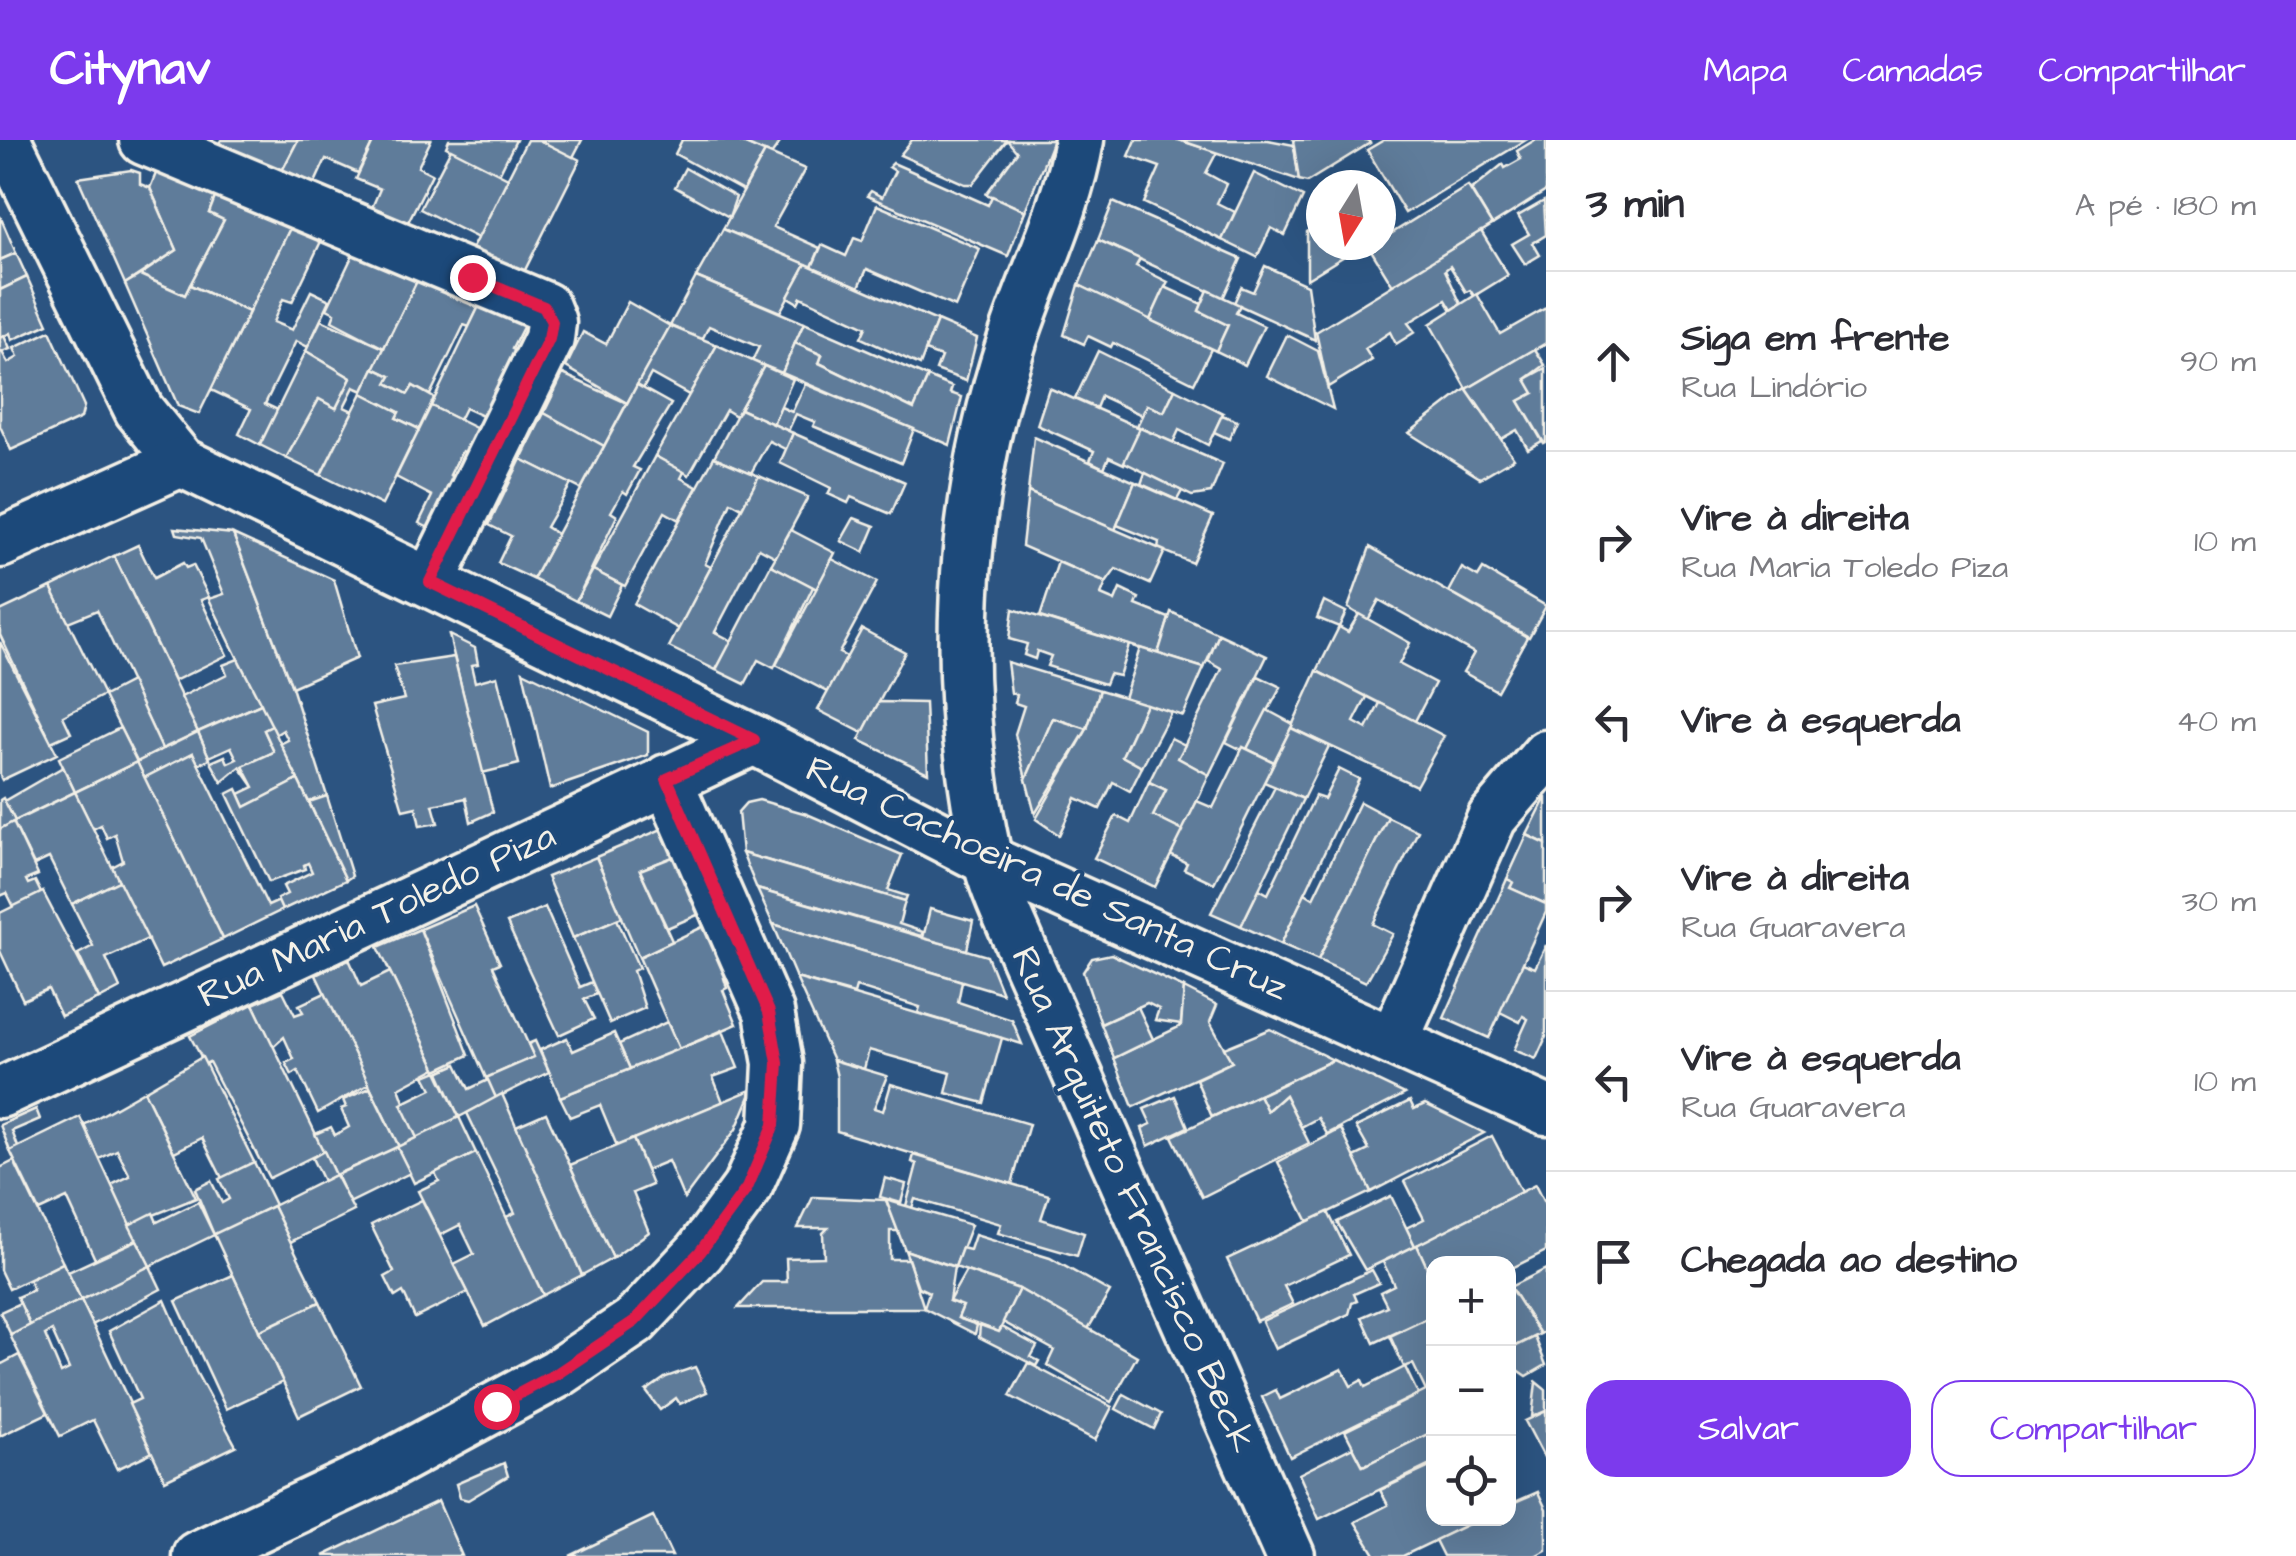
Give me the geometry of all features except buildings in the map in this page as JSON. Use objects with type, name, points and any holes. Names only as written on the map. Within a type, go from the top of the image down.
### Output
[{"type":"street","name":"Rua Cachoeira de Santa Cruz","points":[[6,140],[139,410],[181,462],[754,740],[987,860],[1546,1110]]},
{"type":"street","points":[[144,140],[544,307],[552,322],[549,339],[430,582]]},
{"type":"street","name":"Rua Arquiteto Francisco Beck","points":[[1080,140],[1074,173],[1012,342],[981,452],[968,545],[961,651],[971,762],[987,860],[1025,956],[1290,1556]]},
{"type":"street","points":[[0,543],[181,462]]},
{"type":"street","name":"Rua Maria Toledo Piza","points":[[0,1093],[754,740]]},
{"type":"street","points":[[1394,1040],[1492,818],[1546,755]]},
{"type":"street","points":[[197,1556],[373,1473],[558,1373],[635,1321],[700,1252],[747,1188],[774,1125],[778,1063],[769,1012],[667,779]]},
{"type":"route","points":[[472,277],[544,307],[552,322],[549,339],[430,582],[754,740],[667,779],[769,1012],[778,1063],[774,1125],[747,1188],[700,1252],[635,1321],[558,1373],[496,1406]]}]
